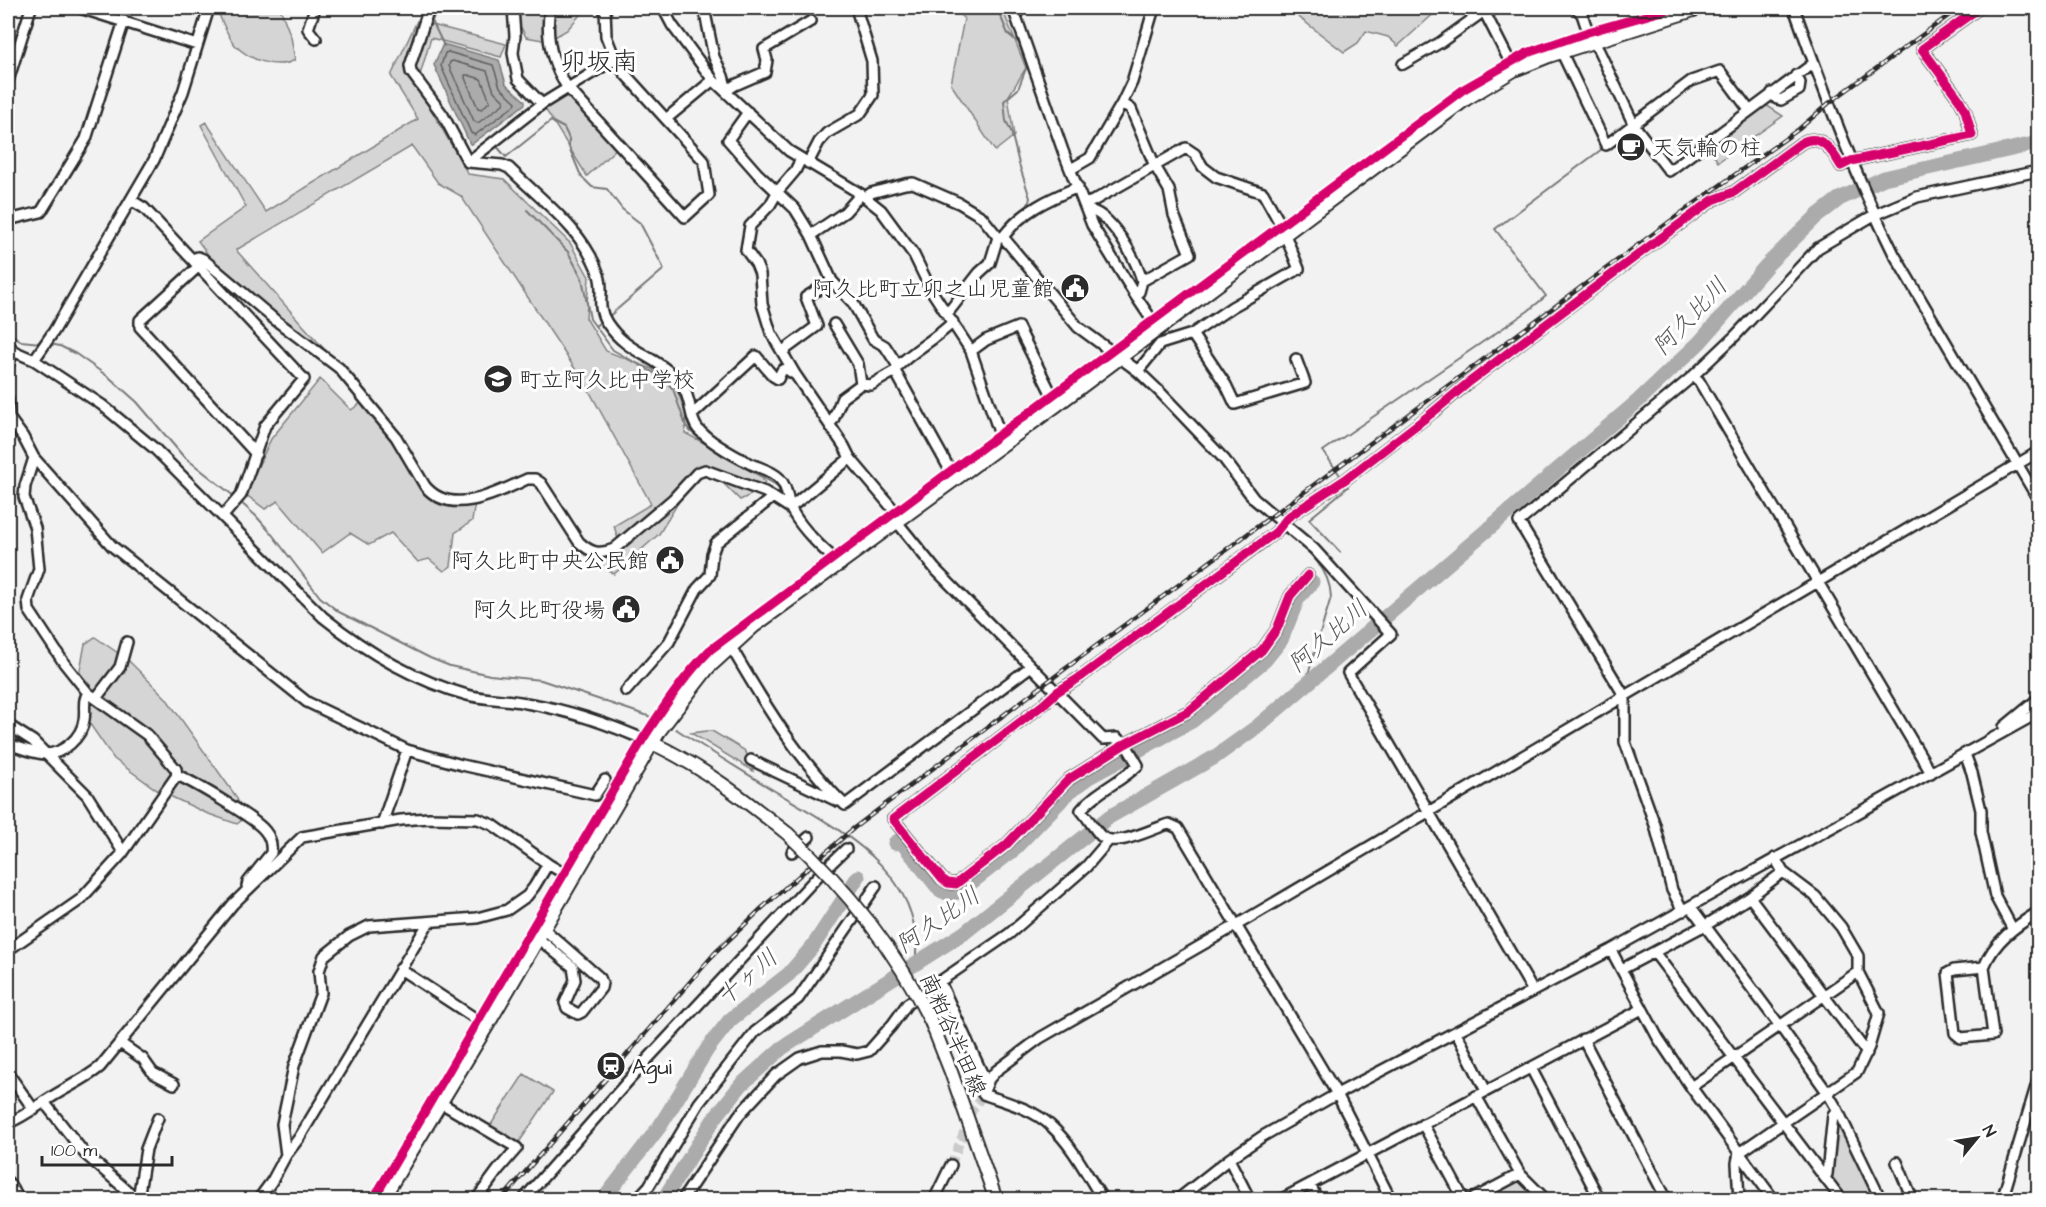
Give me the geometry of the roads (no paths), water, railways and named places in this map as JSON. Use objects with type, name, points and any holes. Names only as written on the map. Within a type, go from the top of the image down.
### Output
[{"type":"main road","points":[[382,1200],[487,1026],[652,743],[708,668],[731,646],[753,627],[841,565],[1466,99],[1514,70],[1561,51],[1700,8]]},
{"type":"main road","name":"南粕谷半田線","points":[[652,743],[702,770],[736,793],[788,834],[837,882],[878,932],[908,979],[932,1024],[996,1200]]},
{"type":"street","points":[[8,81],[31,8]]},
{"type":"street","points":[[80,8],[197,45]]},
{"type":"street","points":[[34,360],[154,160],[183,92],[209,8]]},
{"type":"street","points":[[315,8],[308,29],[316,39]]},
{"type":"street","points":[[429,8],[410,66],[411,72],[443,116],[468,162]]},
{"type":"street","points":[[513,8],[515,36],[513,52],[518,79],[542,104]]},
{"type":"street","points":[[550,8],[549,44],[555,65],[567,87],[684,217],[709,195],[704,161],[625,74],[615,59],[606,36],[605,8]]},
{"type":"street","points":[[663,8],[672,25],[713,80],[789,151],[863,196],[881,210],[914,255],[931,290],[971,351],[1005,443]]},
{"type":"street","points":[[704,8],[714,57],[727,91]]},
{"type":"street","points":[[856,8],[872,61],[873,95],[860,114],[827,133],[777,191],[765,211],[750,226],[746,250],[760,274],[762,304],[766,320],[795,374],[850,459],[892,509],[897,522],[935,570],[1103,739],[1117,738],[1126,746],[1138,765],[1086,803],[1081,810],[1106,838]]},
{"type":"street","points":[[1013,8],[1092,225],[1158,329]]},
{"type":"street","points":[[1071,169],[1090,158],[1122,103],[1132,81],[1154,8]]},
{"type":"street","points":[[1576,8],[1582,14],[1588,33],[1634,125],[1669,171],[1814,63]]},
{"type":"street","points":[[1636,8],[1634,14],[1639,27]]},
{"type":"street","points":[[1794,8],[1851,161],[1894,254],[2038,499]]},
{"type":"street","points":[[1308,575],[1290,596],[1277,629],[1262,650],[1189,711],[1069,779],[1006,845],[956,884],[942,879],[893,819],[1057,692],[1082,676],[1276,532],[1288,517],[1346,479],[1468,383],[1658,240],[1713,200],[1734,192],[1801,143],[1810,139],[1819,140],[1836,157],[1841,166],[1851,161],[1972,135],[1965,110],[1959,99],[1922,49],[1979,8]]},
{"type":"street","points":[[1403,64],[1440,42],[1484,11],[1514,70]]},
{"type":"street","points":[[8,220],[41,212],[86,139],[124,21]]},
{"type":"street","points":[[727,91],[765,72],[767,60],[764,49],[811,21]]},
{"type":"street","points":[[1561,51],[1606,145],[1691,81],[1720,71],[1749,110]]},
{"type":"street","points":[[468,162],[542,104],[615,59]]},
{"type":"street","points":[[666,118],[713,80]]},
{"type":"street","points":[[1122,103],[1131,109],[1155,166],[1169,190],[1174,215],[1190,254],[1142,281]]},
{"type":"street","points":[[748,112],[728,140],[795,209],[811,234],[832,280],[853,303],[873,339],[885,346],[954,479]]},
{"type":"street","points":[[1086,207],[1186,148],[1195,154],[1203,167],[1216,177],[1263,194],[1285,233],[1299,268],[1232,307],[1192,334],[1160,344],[1138,370]]},
{"type":"street","points":[[468,162],[502,165],[509,168],[579,238],[599,275],[601,290],[599,304],[607,323],[626,346],[663,367],[674,376],[688,397],[698,429],[741,458],[777,476],[785,486],[790,508]]},
{"type":"street","points":[[1881,1200],[1838,1109],[1827,1092],[1703,925],[1672,890],[1656,825],[1625,742],[1624,697],[1519,522],[1694,376],[1818,248],[1873,211],[1917,197],[2038,171]]},
{"type":"street","points":[[811,234],[845,212],[863,196],[905,183],[918,184],[982,217],[1078,327],[1138,370],[1224,459],[1254,499],[1314,549],[1391,634],[1348,673],[1533,991]]},
{"type":"street","points":[[829,424],[842,398],[861,384],[871,385],[896,369],[906,358],[940,335],[979,273],[990,263],[1000,237],[1011,225],[1037,204],[1078,186]]},
{"type":"street","points":[[131,200],[144,208],[304,379],[265,426],[241,495],[227,513]]},
{"type":"street","points":[[1086,207],[1094,210],[1111,225],[1132,256],[1142,281],[1139,292],[1135,295]]},
{"type":"street","points":[[256,454],[140,327],[140,320],[196,263],[198,257],[339,368],[396,437],[425,486],[443,499],[468,501],[527,479],[535,479],[541,483],[579,543],[595,553],[614,549],[674,499],[697,473],[705,470],[765,492],[790,508],[815,541],[841,565]]},
{"type":"street","points":[[783,351],[817,326],[806,297],[832,280]]},
{"type":"street","points":[[834,324],[858,364],[861,384]]},
{"type":"street","points":[[971,351],[986,340],[1018,327],[1057,405]]},
{"type":"street","points":[[1192,334],[1226,385],[1235,404],[1305,383],[1296,359]]},
{"type":"street","points":[[8,366],[10,347],[34,360],[102,405],[227,513],[323,617],[348,638],[380,658],[430,681],[468,695],[528,703],[593,719],[652,743]]},
{"type":"street","points":[[692,415],[756,357],[778,379],[782,370],[786,369],[795,374]]},
{"type":"street","points":[[1694,376],[1931,772]]},
{"type":"street","points":[[8,399],[9,418],[23,437],[34,458],[112,546],[307,702],[407,750],[462,765],[595,795],[605,780]]},
{"type":"street","points":[[1103,1200],[1068,1146],[1050,1125],[1028,1111],[983,1094],[988,1079],[996,1071],[1040,1038],[1235,926],[2038,452]]},
{"type":"street","points":[[8,950],[80,900],[123,852],[177,775],[176,769],[147,735],[93,695],[64,663],[29,610],[28,600],[39,568],[35,528],[24,497],[24,486],[34,458]]},
{"type":"street","points":[[790,508],[850,459]]},
{"type":"street","points":[[626,691],[669,642],[698,590],[710,575],[711,554],[716,543],[773,497]]},
{"type":"street","points":[[8,744],[47,754],[66,747],[80,735],[84,720],[85,697],[93,695],[120,667],[127,642]]},
{"type":"street","points":[[731,646],[764,704],[827,787],[845,805]]},
{"type":"street","points":[[845,805],[1030,667]]},
{"type":"street","points":[[1969,752],[2038,699]]},
{"type":"street","points":[[1177,1200],[1229,1159],[1263,1136],[1337,1094],[1687,909],[2038,713]]},
{"type":"street","points":[[8,725],[33,741],[87,795],[123,852]]},
{"type":"street","points":[[382,824],[407,750]]},
{"type":"street","points":[[1969,752],[1981,810],[1981,832],[1995,896],[2012,928]]},
{"type":"street","points":[[751,760],[845,805]]},
{"type":"street","points":[[177,775],[257,823],[268,835],[271,853],[248,882],[248,889]]},
{"type":"street","points":[[8,1123],[34,1110],[100,1067],[233,904],[302,837],[429,818],[478,819],[493,825],[573,879]]},
{"type":"street","points":[[1106,838],[1134,837],[1169,824],[1178,828],[1337,1094],[1391,1200]]},
{"type":"street","points":[[792,852],[809,837]]},
{"type":"street","points":[[682,1200],[739,1114],[776,1076],[800,1058],[822,1051],[857,1054],[869,1051],[907,1004],[1017,928],[1086,867],[1106,838]]},
{"type":"street","points":[[523,1200],[644,1063],[818,876],[846,849]]},
{"type":"street","points":[[1739,1200],[1737,1163],[1739,1153],[1857,1072],[1866,1053],[1879,1012],[1858,972],[1858,956],[1831,914],[1801,884],[1783,872],[1775,858]]},
{"type":"street","points":[[286,1155],[282,1124],[294,1066],[321,993],[319,971],[324,956],[349,936],[369,926],[477,918],[507,910],[527,896],[548,864]]},
{"type":"street","points":[[1622,969],[1750,897],[1783,872]]},
{"type":"street","points":[[636,1200],[649,1186],[699,1103],[755,1032],[798,999],[876,886]]},
{"type":"street","points":[[1750,897],[1866,1053]]},
{"type":"street","points":[[1984,967],[1954,970],[1948,973],[1955,1033],[1961,1038],[1993,1035],[1984,967],[1992,951],[2012,928],[2038,912]]},
{"type":"street","points":[[258,1200],[311,1119],[429,922]]},
{"type":"street","points":[[541,934],[592,970],[600,978],[601,988],[582,1012],[573,1013],[565,1003],[582,971],[592,970]]},
{"type":"street","points":[[541,934],[570,962],[575,981]]},
{"type":"street","points":[[1611,950],[1658,1038],[1774,1200]]},
{"type":"street","points":[[1654,952],[1842,1200]]},
{"type":"street","points":[[400,969],[487,1026]]},
{"type":"street","points":[[1691,1087],[1858,972]]},
{"type":"street","points":[[940,982],[987,1084]]},
{"type":"street","points":[[1280,1200],[1642,1009]]},
{"type":"street","points":[[1456,1032],[1486,1091]]},
{"type":"street","points":[[1583,1040],[1668,1200]]},
{"type":"street","points":[[120,1042],[143,1059],[153,1073],[174,1084]]},
{"type":"street","points":[[1531,1068],[1600,1200]]},
{"type":"street","points":[[8,1073],[34,1110]]},
{"type":"street","points":[[2002,1200],[2038,1080]]},
{"type":"street","points":[[1476,1096],[1520,1174],[1546,1200]]},
{"type":"street","points":[[44,1102],[85,1154],[138,1199]]},
{"type":"street","points":[[441,1103],[518,1148],[476,1200]]},
{"type":"street","points":[[1825,1178],[1833,1115],[1838,1109]]},
{"type":"street","points":[[138,1199],[146,1149],[158,1118]]},
{"type":"street","points":[[1423,1124],[1464,1200]]},
{"type":"street","points":[[1229,1159],[1250,1200]]},
{"type":"street","points":[[1897,1162],[1912,1198]]},
{"type":"street","points":[[934,1200],[951,1165]]},
{"type":"street","points":[[1471,1200],[1520,1174]]},
{"type":"street","points":[[8,1182],[20,1200]]},
{"type":"street","points":[[1310,1185],[1318,1200]]},
{"type":"water","points":[[443,44],[499,60],[506,84],[525,101],[525,104],[472,144],[470,144],[434,65]]},
{"type":"waterway","points":[[437,8],[432,21],[444,46]]},
{"type":"waterway","points":[[997,8],[1008,34],[1019,43],[1027,66],[1018,89],[1004,101],[1006,121],[1030,198],[1027,208]]},
{"type":"waterway","points":[[495,144],[506,157],[551,121],[564,128],[581,176],[592,187],[607,189],[622,209],[640,223],[663,270],[607,318]]},
{"type":"waterway","name":"阿久比川","points":[[663,1200],[714,1119],[741,1085],[782,1048],[964,933],[1109,817],[1215,757],[1258,726],[1638,401],[1700,342],[1767,265],[1816,217],[1839,199],[1884,178],[2038,143]]},
{"type":"waterway","points":[[1342,478],[1323,451],[1528,311],[1546,296],[1495,229],[1602,149]]},
{"type":"waterway","points":[[527,210],[568,252],[582,278],[590,319],[613,350],[663,378],[673,389],[686,426],[691,432],[722,455],[775,484],[783,498]]},
{"type":"waterway","points":[[1000,235],[1003,229],[1020,213]]},
{"type":"waterway","points":[[1001,241],[1054,305]]},
{"type":"waterway","points":[[595,326],[602,321]]},
{"type":"waterway","points":[[8,332],[21,341],[41,343]]},
{"type":"waterway","points":[[50,344],[76,354],[110,378],[137,402],[183,456],[235,497]]},
{"type":"waterway","points":[[1119,363],[1168,407],[1226,468]]},
{"type":"waterway","points":[[1234,480],[1251,504],[1278,525]]},
{"type":"waterway","points":[[1340,552],[1309,519],[1348,487],[1345,483]]},
{"type":"waterway","points":[[239,501],[271,533],[320,597],[339,612],[450,666],[490,675],[541,680],[651,717]]},
{"type":"waterway","points":[[1282,529],[1314,558],[1330,586],[1331,597],[1307,678],[1308,685]]},
{"type":"waterway","name":"十ヶ川","points":[[895,843],[900,840],[940,890],[949,894],[959,892],[1012,851],[1071,790],[1089,777],[1192,721],[1265,660],[1281,640],[1298,598],[1312,582]]},
{"type":"waterway","points":[[676,729],[825,821],[874,858],[893,880],[908,904],[915,933],[915,965]]},
{"type":"waterway","name":"十ヶ川","points":[[603,1200],[660,1126],[708,1048],[730,1020],[789,974],[813,946],[858,877]]},
{"type":"tunnel","points":[[951,1165],[971,1113],[983,1094]]},
{"type":"railway","points":[[501,1200],[715,953],[762,908],[854,828],[1046,683],[1684,211],[1799,129],[1829,103],[1959,8]]},
{"type":"place","name":"天気輪の柱","points":[[1631,147]]},
{"type":"place","name":"阿久比町立卯之山児童館","points":[[1075,288]]},
{"type":"place","name":"町立阿久比中学校","points":[[498,379]]},
{"type":"place","name":"阿久比町中央公民館","points":[[670,560]]},
{"type":"place","name":"阿久比町役場","points":[[626,609]]},
{"type":"place","name":"Agui","points":[[611,1066]]},
{"type":"district","name":"卯坂南","points":[[599,61]]}]
